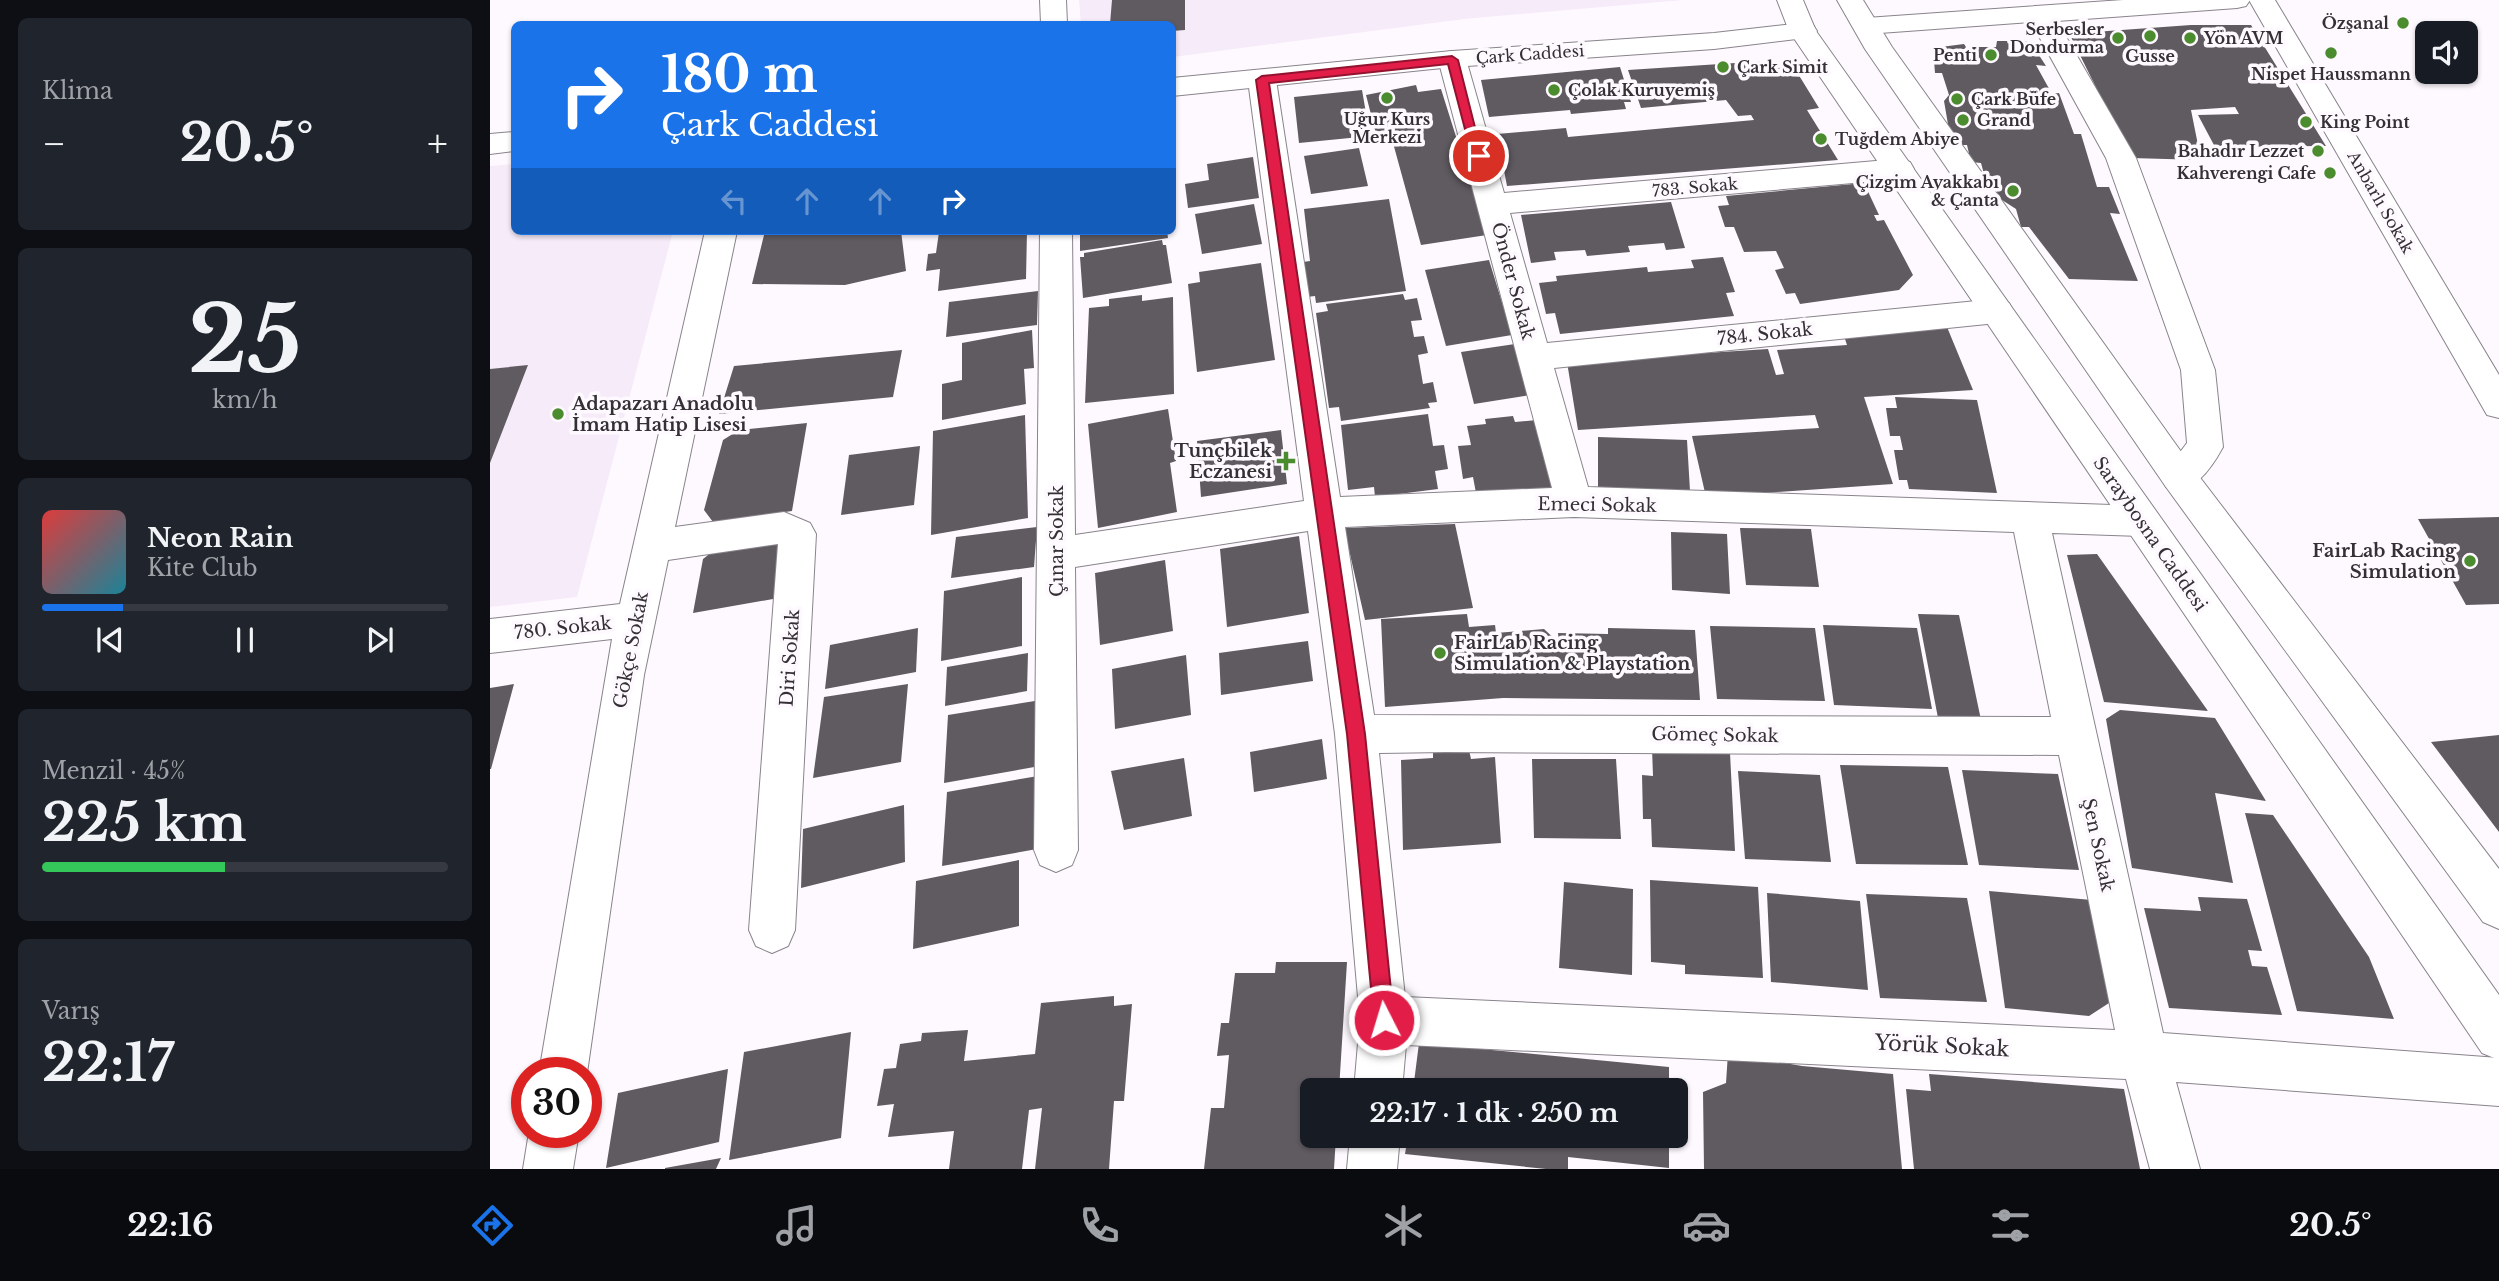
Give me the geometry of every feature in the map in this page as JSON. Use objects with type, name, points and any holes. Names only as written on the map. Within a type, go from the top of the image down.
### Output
[{"type":"street","points":[[1053,0],[1054,21]]},
{"type":"street","points":[[1797,15],[1823,21],[1835,0]]},
{"type":"street","points":[[1850,0],[2179,477],[2499,906]]},
{"type":"street","points":[[1873,37],[1954,10],[2040,14],[2144,3],[2237,0]]},
{"type":"street","name":"Anbarlı Sokak","points":[[2262,0],[2499,405]]},
{"type":"street","points":[[2040,14],[2120,158],[2198,370],[2205,447],[2179,477]]},
{"type":"street","name":"Çark Caddesi","points":[[1176,87],[1452,60],[1714,41],[1797,15]]},
{"type":"street","name":"Saraybosna Caddesi","points":[[1797,15],[1899,169],[2141,521],[2499,1036]]},
{"type":"street","name":"Önder Sokak","points":[[1452,60],[1574,502]]},
{"type":"street","points":[[1262,80],[1356,734],[1384,1020],[1379,1078]]},
{"type":"street","points":[[490,144],[511,142]]},
{"type":"street","name":"783. Sokak","points":[[1492,204],[1899,169]]},
{"type":"street","name":"Gökçe Sokak","points":[[565,1057],[624,675],[720,235]]},
{"type":"street","name":"Çınar Sokak","points":[[1056,235],[1056,850]]},
{"type":"street","name":"784. Sokak","points":[[1534,357],[1997,311]]},
{"type":"street","name":"Emeci Sokak","points":[[1056,554],[1326,513],[1574,502],[2141,521]]},
{"type":"street","name":"Şen Sokak","points":[[2030,519],[2144,1056],[2175,1169]]},
{"type":"street","name":"Diri Sokak","points":[[652,546],[784,528],[797,534],[772,930]]},
{"type":"street","name":"780. Sokak","points":[[490,636],[636,620]]},
{"type":"street","name":"Gömeç Sokak","points":[[1356,734],[1558,731],[1813,737],[2074,736]]},
{"type":"street","name":"Yörük Sokak","points":[[1384,1020],[2144,1056],[2499,1082]]},
{"type":"street","points":[[548,1169],[551,1148]]},
{"type":"street","points":[[1372,1169],[1374,1148]]},
{"type":"shaded area","points":[[1079,0],[1683,0],[1464,19],[1176,57],[1176,21],[1081,21]]},
{"type":"shaded area","name":"Adapazarı Anadolu İmam Hatip Lisesi","points":[[511,164],[511,235],[672,235],[577,597],[490,607],[490,166]]},
{"type":"building","points":[[1112,0],[1185,0],[1185,30],[1176,31],[1176,21],[1110,21]]},
{"type":"building","points":[[2191,25],[2251,25],[2326,146],[2215,147],[2198,115],[2239,114],[2235,107],[2191,110],[2201,160],[2131,158],[2071,37],[2083,37],[2080,33]]},
{"type":"building","points":[[1997,41],[2030,41],[2046,66],[2036,65],[2052,94],[2059,93],[2074,134],[2081,134],[2097,187],[2109,187],[2120,214],[2110,213],[2138,281],[2069,279],[2029,227],[2021,227],[2016,209],[1999,198],[1995,186],[1987,185],[1981,163],[1971,162],[1967,145],[1960,145],[1958,137],[1950,136],[1944,101],[1949,95],[1942,73],[1935,73],[1933,48],[1964,44],[1966,47],[1996,47]]},
{"type":"building","points":[[1766,61],[1792,64],[1819,108],[1807,110],[1838,160],[1507,186],[1497,134],[1566,128],[1568,137],[1754,120],[1751,115],[1738,116],[1726,100],[1641,108],[1628,70]]},
{"type":"building","points":[[1620,67],[1631,102],[1624,102],[1626,109],[1571,114],[1570,110],[1489,117],[1481,80]]},
{"type":"building","points":[[1416,85],[1418,92],[1441,89],[1487,235],[1421,245],[1390,132],[1376,134],[1366,95]]},
{"type":"building","points":[[1362,90],[1370,136],[1299,143],[1294,97]]},
{"type":"building","points":[[1359,148],[1368,186],[1311,194],[1304,156]]},
{"type":"building","points":[[1253,157],[1259,198],[1188,208],[1185,184],[1209,180],[1207,164]]},
{"type":"building","points":[[1864,183],[1879,215],[1874,215],[1877,221],[1884,220],[1913,275],[1899,290],[1800,304],[1795,293],[1786,294],[1775,270],[1784,268],[1776,251],[1744,252],[1734,227],[1725,227],[1718,206],[1729,205],[1726,196]]},
{"type":"building","points":[[1389,199],[1406,291],[1316,303],[1315,296],[1307,297],[1303,262],[1310,261],[1304,209]]},
{"type":"building","points":[[1671,202],[1685,248],[1666,250],[1664,243],[1628,246],[1630,252],[1587,256],[1585,250],[1554,252],[1556,260],[1531,263],[1521,215]]},
{"type":"building","points":[[1254,204],[1262,244],[1202,254],[1195,214]]},
{"type":"building","points":[[764,235],[902,235],[906,271],[845,285],[752,284]]},
{"type":"building","points":[[939,235],[1027,235],[1026,279],[938,291],[940,269],[926,271],[928,254],[936,253]]},
{"type":"building","points":[[1080,235],[1168,235],[1168,238],[1080,251]]},
{"type":"building","points":[[1162,240],[1163,245],[1166,245],[1172,283],[1083,298],[1080,257],[1084,257],[1084,253]]},
{"type":"building","points":[[1723,257],[1735,292],[1726,293],[1734,316],[1560,334],[1555,313],[1546,314],[1539,283],[1557,281],[1556,276],[1647,267],[1648,272],[1694,268],[1691,260]]},
{"type":"building","points":[[1489,260],[1512,335],[1446,346],[1425,270]]},
{"type":"building","points":[[1261,263],[1275,360],[1197,372],[1188,284],[1200,282],[1199,272]]},
{"type":"building","points":[[1038,291],[1037,325],[946,337],[949,302]]},
{"type":"building","points":[[1403,294],[1405,300],[1417,298],[1422,320],[1411,321],[1414,337],[1424,336],[1428,353],[1418,355],[1423,384],[1433,382],[1437,402],[1428,403],[1430,408],[1341,421],[1339,407],[1329,408],[1316,313],[1328,311],[1326,304]]},
{"type":"building","points":[[1142,295],[1142,301],[1173,297],[1174,394],[1085,403],[1089,308],[1109,306],[1109,299]]},
{"type":"building","points":[[1947,327],[1973,390],[1864,397],[1893,484],[1706,497],[1692,436],[1819,428],[1815,415],[1578,430],[1567,362],[1768,349],[1776,375],[1784,374],[1777,350],[1847,345],[1843,333]]},
{"type":"building","points":[[1032,330],[1034,368],[1024,369],[1026,404],[942,420],[942,384],[962,380],[962,343]]},
{"type":"building","points":[[1515,344],[1530,395],[1474,404],[1461,352]]},
{"type":"building","points":[[902,350],[893,397],[719,414],[734,366]]},
{"type":"building","points":[[528,365],[490,463],[490,369]]},
{"type":"building","points":[[1895,397],[1977,400],[1997,493],[1909,489],[1907,480],[1899,480],[1894,450],[1903,450],[1900,436],[1890,436],[1886,408],[1897,408]]},
{"type":"building","points":[[1168,409],[1176,461],[1170,463],[1177,512],[1098,528],[1088,424]]},
{"type":"building","points":[[1428,414],[1433,446],[1444,445],[1448,469],[1435,471],[1438,489],[1375,497],[1374,487],[1348,490],[1341,425]]},
{"type":"building","points":[[1025,415],[1028,518],[931,535],[933,431]]},
{"type":"building","points":[[1513,416],[1515,422],[1537,420],[1553,489],[1508,495],[1507,489],[1476,493],[1473,477],[1463,479],[1458,446],[1471,445],[1467,426],[1486,424],[1485,419]]},
{"type":"building","points":[[807,423],[792,511],[713,522],[704,510],[723,440],[739,430]]},
{"type":"building","points":[[1281,430],[1287,484],[1201,497],[1197,441]]},
{"type":"building","points":[[1598,437],[1687,440],[1690,491],[1598,488]]},
{"type":"building","points":[[920,446],[914,505],[841,515],[849,455]]},
{"type":"building","name":"FairLab Racing Simulation","points":[[2499,517],[2499,604],[2466,605],[2418,519]]},
{"type":"building","points":[[1455,524],[1473,608],[1365,620],[1344,528]]},
{"type":"building","points":[[1037,527],[1034,567],[951,578],[956,537]]},
{"type":"building","points":[[1740,528],[1811,529],[1819,587],[1746,585]]},
{"type":"building","points":[[1671,532],[1727,534],[1730,594],[1672,590]]},
{"type":"building","points":[[785,536],[773,599],[693,613],[703,559],[721,545]]},
{"type":"building","points":[[1299,536],[1309,613],[1227,627],[1220,549]]},
{"type":"building","points":[[2097,554],[2208,711],[2104,702],[2067,555]]},
{"type":"building","points":[[1165,560],[1173,631],[1100,645],[1095,573]]},
{"type":"building","points":[[1022,577],[1022,646],[941,661],[944,591]]},
{"type":"building","points":[[1467,614],[1469,627],[1495,625],[1496,633],[1544,629],[1559,643],[1558,633],[1608,634],[1608,628],[1695,630],[1700,700],[1503,698],[1385,707],[1381,619]]},
{"type":"building","points":[[1918,614],[1959,615],[1981,720],[1938,718]]},
{"type":"building","points":[[1823,625],[1917,628],[1932,709],[1834,705]]},
{"type":"building","points":[[1710,626],[1815,628],[1825,701],[1717,699]]},
{"type":"building","points":[[918,628],[916,672],[825,689],[830,645]]},
{"type":"building","points":[[1308,641],[1313,681],[1221,695],[1219,653]]},
{"type":"building","points":[[1028,653],[1027,691],[945,706],[947,667]]},
{"type":"building","points":[[1186,655],[1191,715],[1115,729],[1112,669]]},
{"type":"building","points":[[514,684],[491,769],[490,769],[490,688]]},
{"type":"building","points":[[908,684],[901,762],[813,778],[824,697]]},
{"type":"building","points":[[1041,700],[1040,766],[944,783],[948,715]]},
{"type":"building","points":[[2120,710],[2215,718],[2266,801],[2215,793],[2233,883],[2132,868],[2106,719]]},
{"type":"building","points":[[2499,735],[2499,832],[2431,742]]},
{"type":"building","points":[[1322,739],[1327,779],[1254,792],[1250,752]]},
{"type":"building","points":[[1652,748],[1730,753],[1735,851],[1652,847],[1651,819],[1643,819],[1642,775],[1653,776]]},
{"type":"building","points":[[1469,750],[1471,759],[1495,757],[1501,843],[1403,850],[1401,760],[1433,758],[1433,752]]},
{"type":"building","points":[[1184,758],[1192,816],[1124,830],[1111,771]]},
{"type":"building","points":[[1532,759],[1616,759],[1621,839],[1534,838]]},
{"type":"building","points":[[1840,765],[1948,767],[1968,865],[1856,864]]},
{"type":"building","points":[[1962,770],[2058,774],[2079,870],[1979,865]]},
{"type":"building","points":[[1738,771],[1820,775],[1831,862],[1745,859]]},
{"type":"building","points":[[1038,776],[1037,849],[942,866],[947,792]]},
{"type":"building","points":[[904,805],[905,862],[801,888],[803,829]]},
{"type":"building","points":[[2245,813],[2273,815],[2369,957],[2394,1019],[2297,1011]]},
{"type":"building","points":[[1019,860],[1019,926],[913,949],[916,881]]},
{"type":"building","points":[[1650,880],[1758,887],[1763,978],[1685,974],[1685,965],[1651,962]]},
{"type":"building","points":[[1564,882],[1633,889],[1632,975],[1559,968]]},
{"type":"building","points":[[1989,891],[2092,900],[2109,1003],[2089,1016],[2005,1008]]},
{"type":"building","points":[[1767,893],[1860,901],[1868,990],[1771,982]]},
{"type":"building","points":[[1866,894],[1967,898],[1987,1002],[1880,998]]},
{"type":"building","points":[[2198,897],[2247,899],[2262,951],[2248,950],[2252,966],[2267,967],[2282,1015],[2169,1008],[2144,908],[2201,911]]},
{"type":"building","points":[[1276,962],[1347,962],[1340,1078],[1300,1078],[1300,1148],[1335,1148],[1334,1169],[1204,1169],[1211,1108],[1224,1108],[1229,1055],[1217,1056],[1221,1023],[1229,1023],[1235,973],[1275,973]]},
{"type":"building","points":[[1114,996],[1114,1006],[1132,1004],[1124,1101],[1114,1101],[1109,1169],[1035,1169],[1042,1108],[1029,1110],[1022,1169],[949,1169],[954,1131],[888,1137],[894,1104],[877,1106],[884,1069],[896,1068],[900,1044],[921,1041],[922,1033],[968,1030],[964,1061],[1035,1054],[1041,1003]]},
{"type":"building","points":[[851,1032],[841,1138],[729,1160],[744,1052]]},
{"type":"building","points":[[1419,1043],[1669,1067],[1669,1078],[1415,1078]]},
{"type":"building","points":[[1728,1053],[1802,1066],[1893,1074],[1902,1169],[1704,1169],[1703,1092],[1726,1083]]},
{"type":"building","points":[[728,1069],[719,1142],[606,1168],[618,1093]]},
{"type":"building","points":[[1929,1074],[2124,1089],[2140,1169],[1914,1169],[1906,1089],[1931,1091]]},
{"type":"building","points":[[1406,1148],[1669,1148],[1669,1168],[1568,1157],[1568,1169],[1546,1169],[1405,1154]]},
{"type":"building","points":[[721,1158],[716,1169],[665,1169],[665,1168]]},
{"type":"place","name":"Özşanal","points":[[2403,23]]},
{"type":"place","name":"Gusse","points":[[2150,36]]},
{"type":"place","name":"Serbesler Dondurma","points":[[2118,38]]},
{"type":"place","name":"Yön AVM","points":[[2190,38]]},
{"type":"place","name":"Nispet Haussmann","points":[[2331,53]]},
{"type":"place","name":"Penti","points":[[1991,55]]},
{"type":"place","name":"Çark Simit","points":[[1723,67]]},
{"type":"place","name":"Çolak Kuruyemiş","points":[[1554,90]]},
{"type":"place","name":"Uğur Kurs Merkezi","points":[[1387,98]]},
{"type":"place","name":"Çark Büfe","points":[[1957,99]]},
{"type":"place","name":"Grand","points":[[1963,120]]},
{"type":"place","name":"King Point","points":[[2306,122]]},
{"type":"place","name":"Tuğdem Abiye","points":[[1821,139]]},
{"type":"place","name":"Bahadır Lezzet","points":[[2318,151]]},
{"type":"place","name":"Kahverengi Cafe","points":[[2330,173]]},
{"type":"place","name":"Çizgim Ayakkabı & Çanta","points":[[2013,191]]},
{"type":"place","name":"Adapazarı Anadolu İmam Hatip Lisesi","points":[[558,414]]},
{"type":"place","name":"Tunçbilek Eczanesi","points":[[1286,461]]},
{"type":"place","name":"FairLab Racing Simulation","points":[[2470,561]]},
{"type":"place","name":"FairLab Racing Simulation & Playstation","points":[[1440,653]]},
{"type":"route","points":[[1384,1020],[1356,734],[1262,80],[1452,60],[1479,156]]}]
